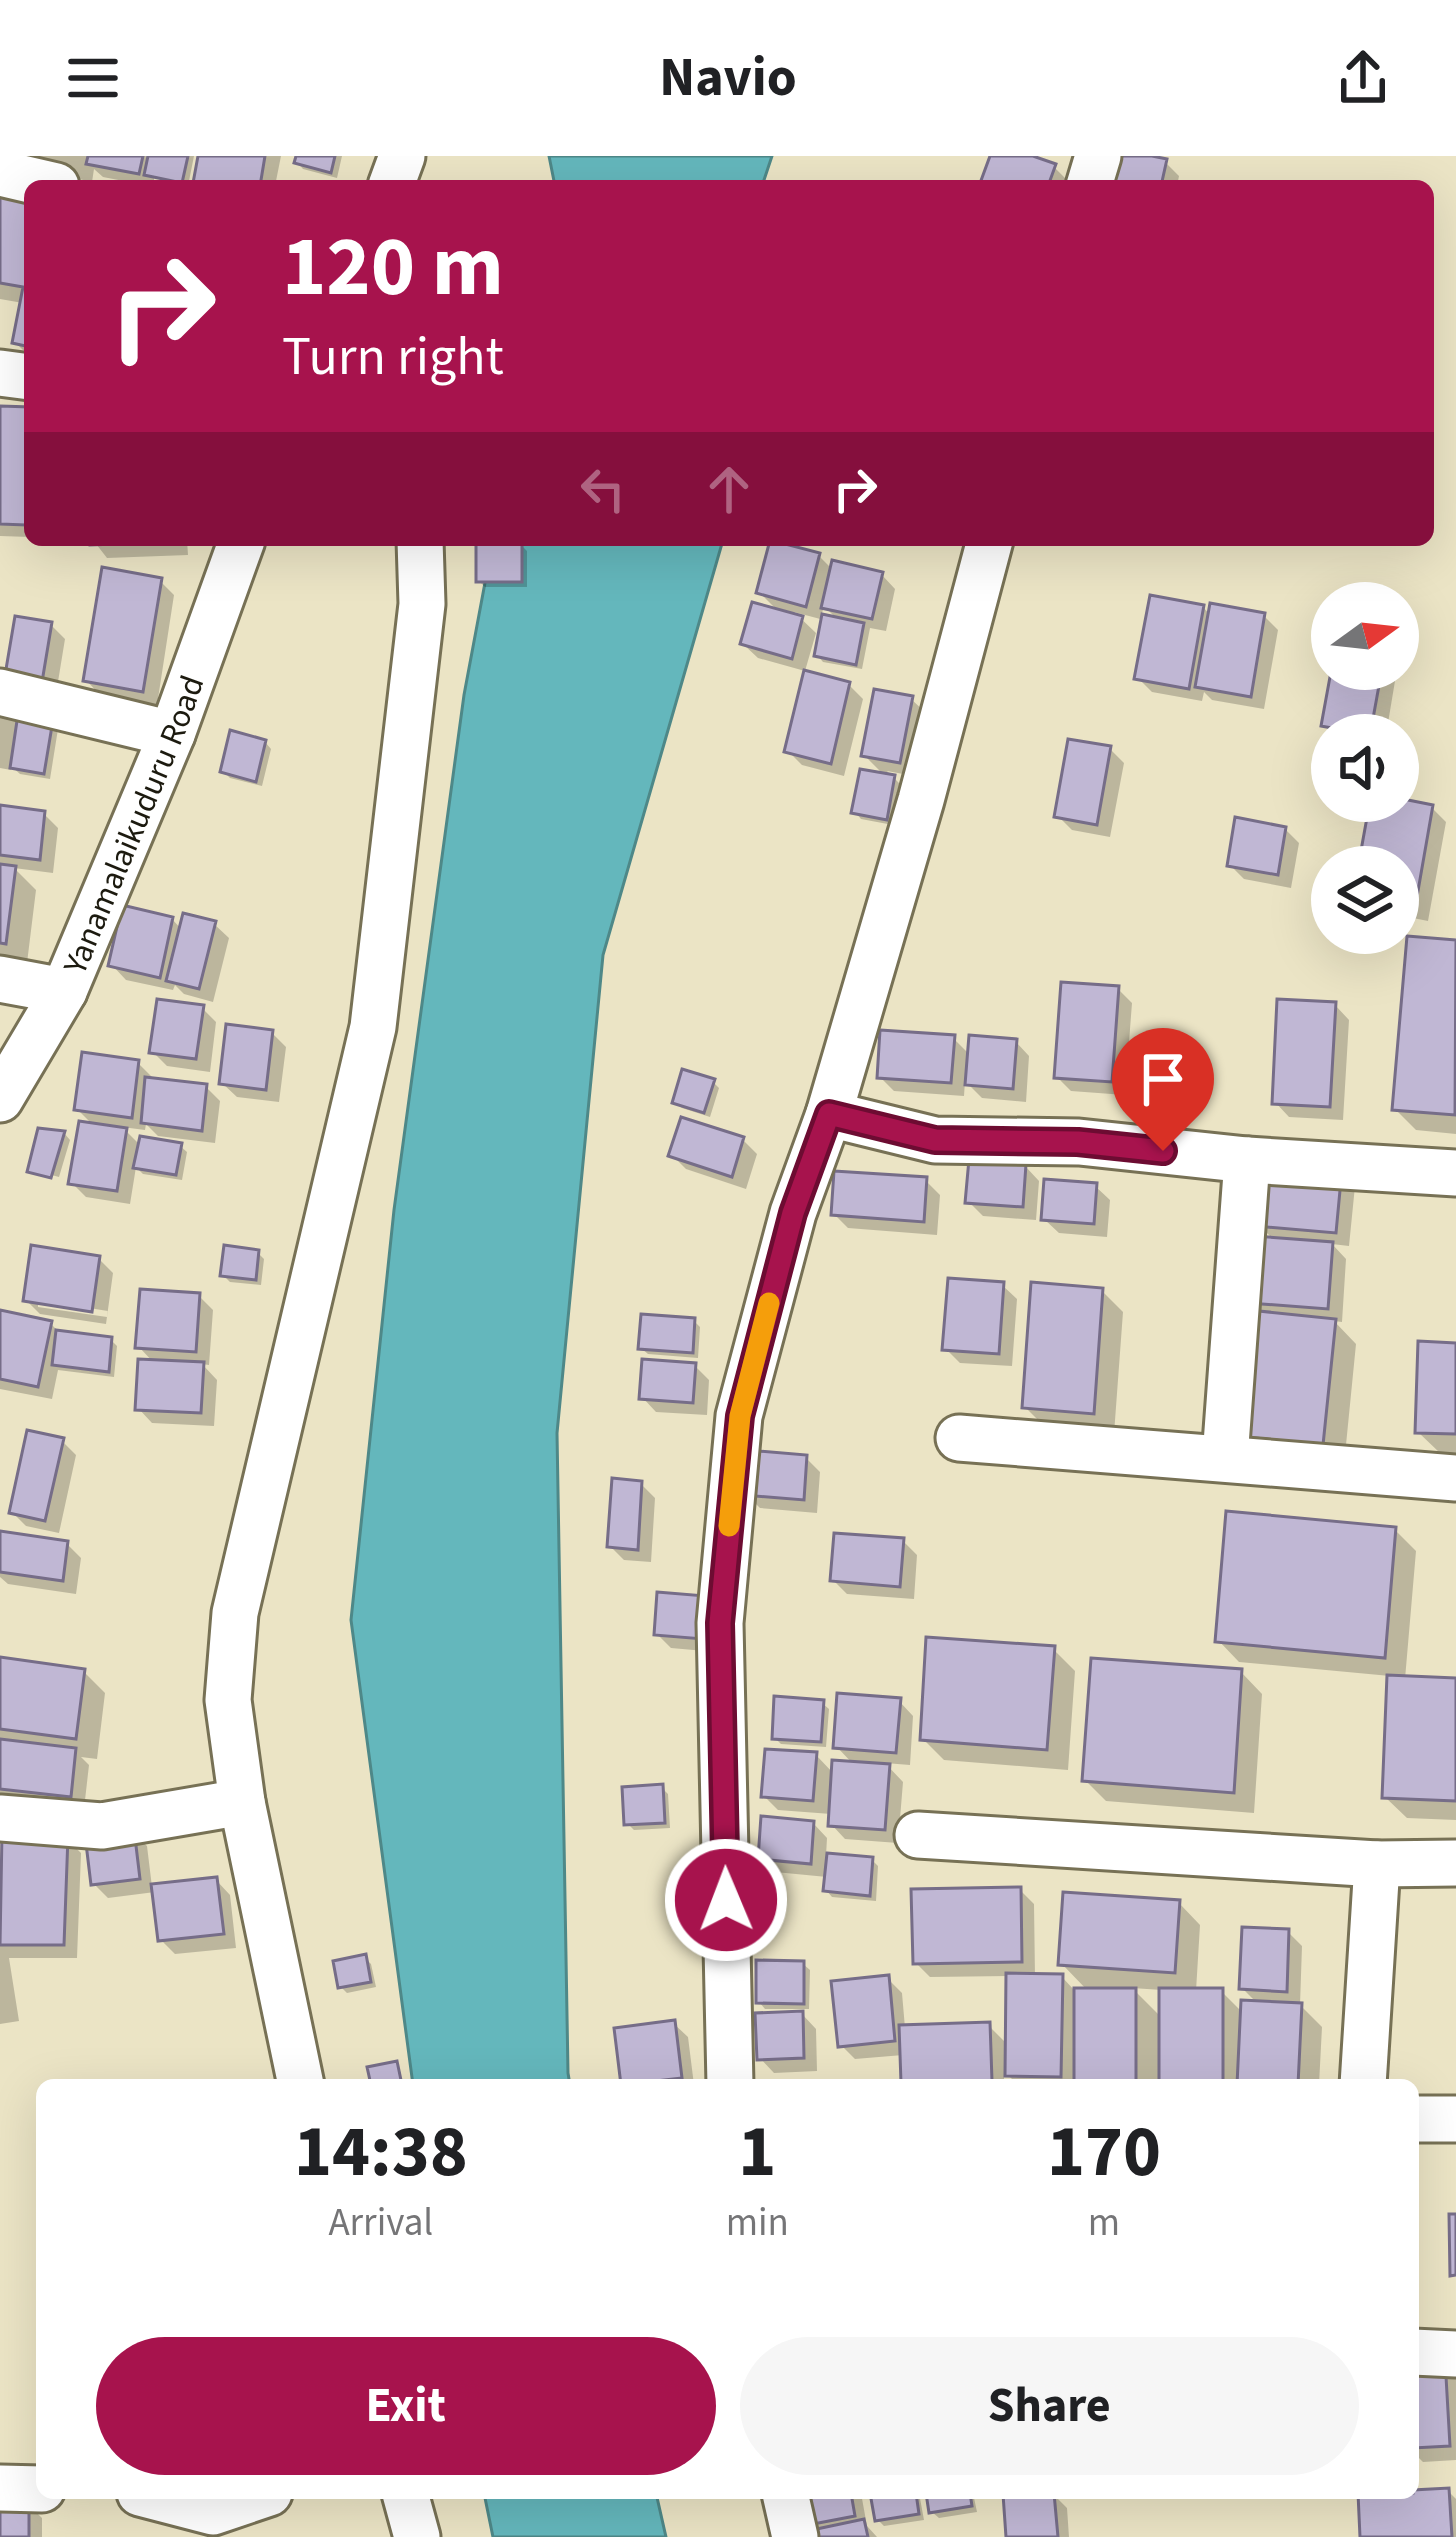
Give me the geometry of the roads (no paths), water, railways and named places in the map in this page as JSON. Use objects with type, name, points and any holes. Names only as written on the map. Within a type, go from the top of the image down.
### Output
[{"type":"street","points":[[0,173],[30,180]]},
{"type":"street","name":"Yanamalaikuduru Road","points":[[0,1100],[64,991],[172,734],[240,546]]},
{"type":"street","points":[[300,2079],[242,1802],[228,1700],[235,1613],[373,1028],[422,604],[420,546]]},
{"type":"street","points":[[730,2079],[720,1623],[740,1416],[793,1213],[829,1114],[921,800],[988,546]]},
{"type":"street","points":[[0,692],[172,734]]},
{"type":"street","points":[[0,979],[64,991]]},
{"type":"street","points":[[829,1114],[935,1140],[1078,1142],[1247,1160],[1456,1173]]},
{"type":"street","points":[[1225,1458],[1247,1160]]},
{"type":"street","points":[[959,1438],[1456,1478]]},
{"type":"street","points":[[0,1819],[101,1826],[242,1802]]},
{"type":"street","points":[[918,1835],[1377,1864],[1456,1863]]},
{"type":"street","points":[[1363,2079],[1377,1864]]},
{"type":"street","points":[[1419,2119],[1456,2119]]},
{"type":"street","points":[[1419,2352],[1456,2354]]},
{"type":"street","points":[[0,2488],[36,2489]]},
{"type":"street","points":[[163,2499],[213,2512],[251,2499]]},
{"type":"street","points":[[407,2499],[417,2537]]},
{"type":"street","points":[[786,2499],[796,2537]]},
{"type":"water","points":[[549,156],[772,156],[764,180],[554,180]]},
{"type":"water","points":[[492,546],[721,546],[603,955],[557,1433],[569,2079],[412,2079],[351,1620],[394,1210],[464,695]]},
{"type":"water","points":[[485,2499],[657,2499],[666,2537],[493,2537]]}]
